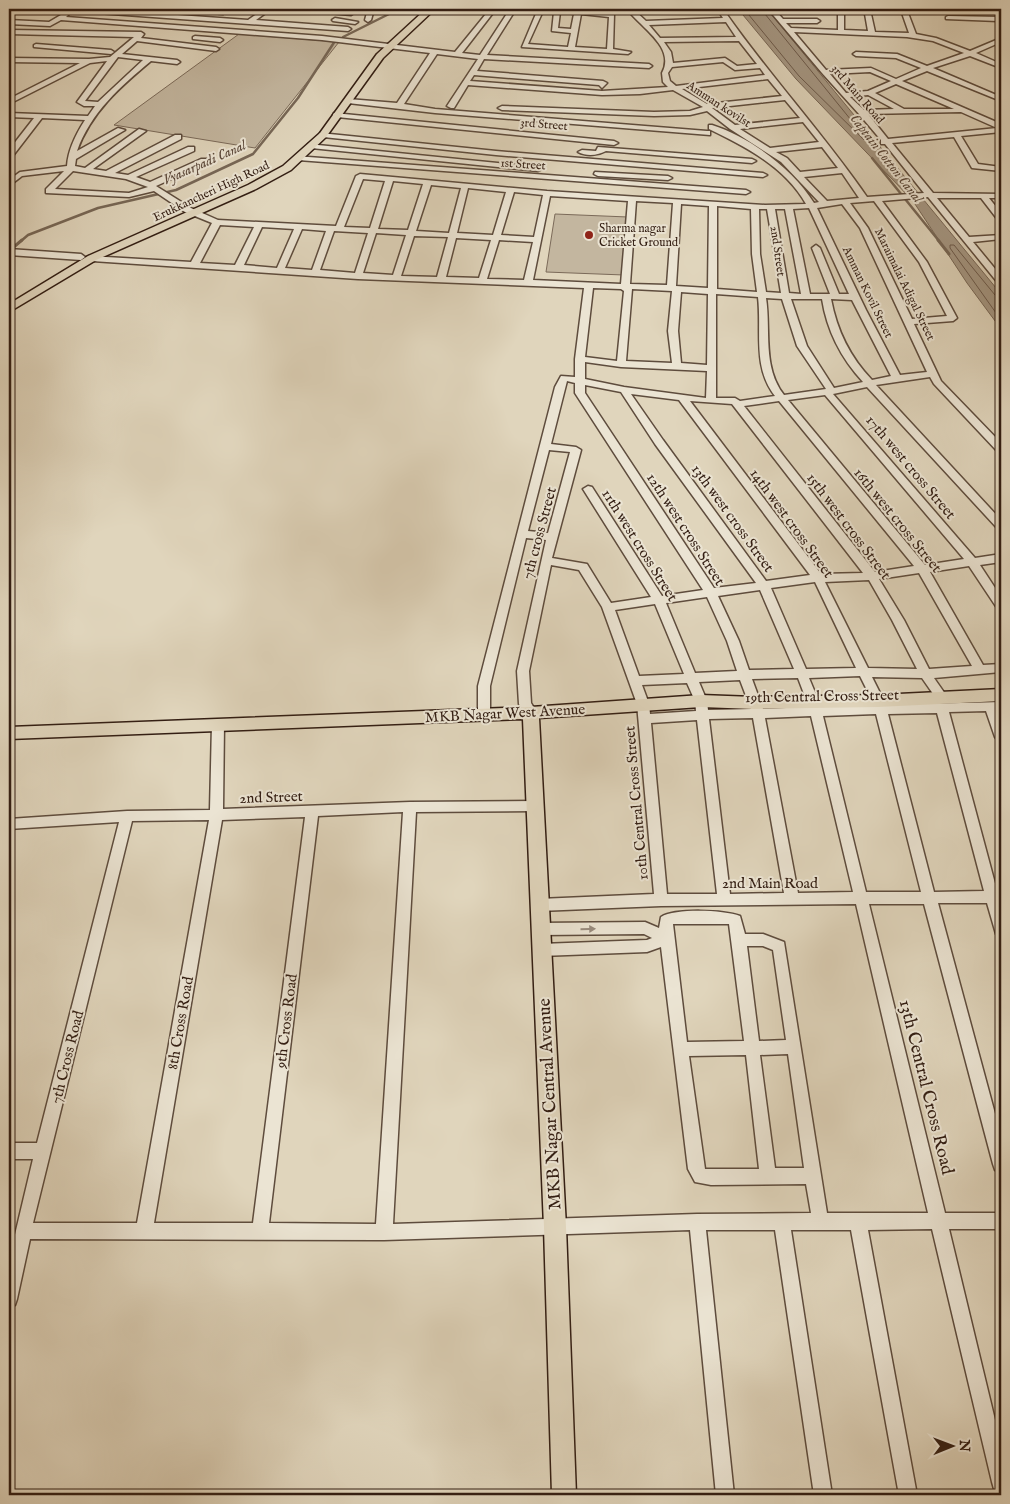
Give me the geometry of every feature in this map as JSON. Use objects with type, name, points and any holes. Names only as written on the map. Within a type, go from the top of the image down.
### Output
[{"type":"main road","points":[[191,212],[284,163],[321,126],[387,45],[421,9]]},
{"type":"main road","name":"Erukkancheri High Road","points":[[9,309],[87,258],[275,175],[312,146],[326,131],[387,45],[431,9]]},
{"type":"main road","points":[[9,302],[87,258]]},
{"type":"main road","name":"MKB Nagar West Avenue","points":[[9,733],[484,715],[644,712],[701,708],[997,703]]},
{"type":"main road","name":"MKB Nagar Central Avenue","points":[[531,714],[555,1227],[564,1495]]},
{"type":"street","points":[[9,22],[50,24],[71,9],[348,30]]},
{"type":"street","points":[[188,9],[355,22]]},
{"type":"street","points":[[234,30],[268,9]]},
{"type":"street","points":[[307,9],[351,13]]},
{"type":"street","points":[[368,20],[371,9]]},
{"type":"street","points":[[380,9],[386,9]]},
{"type":"street","points":[[457,54],[493,9]]},
{"type":"street","points":[[451,106],[513,9]]},
{"type":"street","points":[[610,51],[612,14],[580,10],[558,11],[541,9],[524,46],[571,49],[628,52]]},
{"type":"street","name":"Amman kovilst","points":[[630,9],[668,52],[670,65],[665,73],[665,79],[674,88],[707,107],[733,127],[784,160],[825,204]]},
{"type":"street","points":[[720,9],[760,66],[825,144],[864,199]]},
{"type":"street","name":"3rd Main Road","points":[[771,9],[844,95],[862,112],[925,195],[1001,281]]},
{"type":"street","points":[[841,9],[841,32]]},
{"type":"street","points":[[571,49],[580,10]]},
{"type":"street","points":[[558,11],[554,30],[574,31]]},
{"type":"street","points":[[905,13],[913,36]]},
{"type":"street","points":[[868,14],[872,34]]},
{"type":"street","points":[[948,18],[997,17],[1001,29]]},
{"type":"street","points":[[59,18],[234,30],[387,45],[483,57],[648,66]]},
{"type":"street","points":[[644,23],[728,20]]},
{"type":"street","points":[[782,21],[817,21]]},
{"type":"street","points":[[99,104],[84,104],[81,102],[127,45],[152,25]]},
{"type":"street","points":[[790,30],[913,36],[1001,66]]},
{"type":"street","points":[[9,32],[127,45],[149,59],[177,62]]},
{"type":"street","points":[[9,102],[89,61],[127,45],[172,35]]},
{"type":"street","points":[[191,37],[220,40]]},
{"type":"street","points":[[53,38],[110,42]]},
{"type":"street","points":[[658,40],[741,39]]},
{"type":"street","points":[[844,95],[869,93],[927,68],[1000,42]]},
{"type":"street","points":[[36,46],[127,45],[216,49]]},
{"type":"street","points":[[160,50],[204,55]]},
{"type":"street","points":[[399,106],[435,51]]},
{"type":"street","points":[[856,54],[895,55],[1001,99]]},
{"type":"street","points":[[967,54],[1001,71]]},
{"type":"street","points":[[149,59],[99,104],[89,118],[71,158],[71,168],[50,191],[129,195],[158,190],[204,161]]},
{"type":"street","points":[[9,60],[89,61]]},
{"type":"street","points":[[670,65],[725,60],[735,68],[760,66]]},
{"type":"street","points":[[824,72],[871,70],[1001,129]]},
{"type":"street","points":[[472,73],[603,83],[598,112]]},
{"type":"street","points":[[466,83],[602,90],[674,88],[769,77]]},
{"type":"street","points":[[869,93],[905,112]]},
{"type":"street","points":[[348,101],[399,106],[690,113],[707,107],[786,98]]},
{"type":"street","name":"Amman Kovil Street","points":[[399,106],[435,111],[710,130],[751,148],[791,178],[812,206],[855,297],[897,378]]},
{"type":"street","points":[[862,112],[964,111]]},
{"type":"street","name":"3rd Street","points":[[326,131],[557,151],[599,153],[601,149],[606,149],[750,158],[338,115]]},
{"type":"street","points":[[9,155],[40,116]]},
{"type":"street","points":[[10,117],[89,118]]},
{"type":"street","points":[[733,127],[805,120]]},
{"type":"street","points":[[884,142],[1001,129]]},
{"type":"street","points":[[71,158],[121,130]]},
{"type":"street","points":[[87,170],[142,131]]},
{"type":"street","points":[[326,131],[496,153],[763,174]]},
{"type":"street","points":[[956,135],[975,166],[1001,169]]},
{"type":"street","points":[[108,173],[178,137]]},
{"type":"street","points":[[770,150],[825,144]]},
{"type":"street","points":[[312,146],[519,167],[668,178]]},
{"type":"street","points":[[130,178],[191,149]]},
{"type":"street","name":"1st Street","points":[[298,158],[642,186],[746,192]]},
{"type":"street","points":[[10,182],[20,174],[71,168],[130,178],[158,190],[191,212],[217,222],[538,240]]},
{"type":"street","points":[[798,175],[844,170]]},
{"type":"street","points":[[316,273],[360,176],[547,193],[771,207],[812,206],[844,200],[925,195],[1001,196]]},
{"type":"street","points":[[358,276],[390,178]]},
{"type":"street","points":[[396,278],[428,182]]},
{"type":"street","points":[[441,280],[465,186]]},
{"type":"street","points":[[621,364],[628,290],[626,288],[636,199],[642,186]]},
{"type":"street","points":[[482,282],[511,190]]},
{"type":"street","points":[[528,284],[547,193]]},
{"type":"street","points":[[983,196],[1001,218]]},
{"type":"street","points":[[876,198],[923,262],[953,318],[908,322]]},
{"type":"street","name":"Maraimalai Adigal Street","points":[[844,200],[864,228],[935,378]]},
{"type":"street","points":[[677,202],[673,331],[677,366]]},
{"type":"street","points":[[711,401],[713,204]]},
{"type":"street","points":[[755,206],[756,254],[762,295]]},
{"type":"street","points":[[788,206],[806,296]]},
{"type":"street","name":"2nd Street","points":[[771,207],[779,267],[801,344],[810,362],[830,391]]},
{"type":"street","points":[[194,265],[217,222]]},
{"type":"street","points":[[238,268],[259,224]]},
{"type":"street","points":[[280,271],[299,226]]},
{"type":"street","points":[[966,240],[1001,237]]},
{"type":"street","points":[[816,248],[830,296],[829,314],[837,339],[846,355],[863,377],[1001,526]]},
{"type":"street","points":[[10,252],[358,276],[674,289],[762,295],[855,297]]},
{"type":"street","name":"12th west cross Street","points":[[589,286],[580,359],[580,393],[711,593],[733,641],[756,708],[792,898]]},
{"type":"street","name":"16th west cross Street","points":[[762,295],[763,348],[772,387],[922,568],[979,668]]},
{"type":"street","points":[[580,359],[621,364],[712,368]]},
{"type":"street","points":[[484,715],[484,686],[516,553],[560,386],[564,378],[624,390],[711,401],[735,401],[737,404],[782,399],[910,376],[935,378],[1001,449]]},
{"type":"street","name":"13th west cross Street","points":[[624,390],[665,450],[764,586],[815,707]]},
{"type":"street","name":"17th west cross Street","points":[[830,391],[972,562],[1001,605]]},
{"type":"street","name":"14th west cross Street","points":[[682,397],[818,578],[880,706],[928,897],[1001,1164]]},
{"type":"street","name":"15th west cross Street","points":[[737,404],[872,576],[898,620],[942,703]]},
{"type":"street","name":"7th cross Street","points":[[531,714],[525,704],[523,670],[546,561],[576,450],[545,446]]},
{"type":"street","name":"11th west cross Street","points":[[588,489],[659,600],[691,676],[701,708],[724,899]]},
{"type":"street","points":[[522,534],[554,537]]},
{"type":"street","points":[[608,607],[818,578],[872,576],[1001,558]]},
{"type":"street","name":"10th Central Cross Street","points":[[546,561],[583,567],[608,607],[634,681],[644,712],[662,900]]},
{"type":"street","points":[[634,681],[691,676],[864,672],[925,674],[979,668],[1001,668]]},
{"type":"street","points":[[942,703],[996,897],[1001,930]]},
{"type":"street","points":[[997,703],[1001,737]]},
{"type":"street","name":"13th Central Cross Road","points":[[815,707],[1001,1482]]},
{"type":"street","name":"8th Cross Road","points":[[144,1231],[216,815],[218,724]]},
{"type":"street","name":"2nd Street","points":[[9,824],[127,816],[534,806]]},
{"type":"street","points":[[384,1232],[410,808]]},
{"type":"street","name":"9th Cross Road","points":[[260,1232],[312,811]]},
{"type":"street","name":"7th Cross Road","points":[[9,1299],[23,1231],[127,816]]},
{"type":"street","name":"2nd Main Road","points":[[539,905],[662,900],[996,897]]},
{"type":"street","points":[[768,1177],[735,920],[730,918],[671,918],[666,921],[667,938],[696,1169],[701,1176],[768,1177],[814,1176]]},
{"type":"street","points":[[540,929],[645,928],[667,938]]},
{"type":"street","points":[[541,950],[647,946],[667,938]]},
{"type":"street","points":[[739,940],[763,940],[779,946],[820,1222]]},
{"type":"street","points":[[682,1049],[794,1047]]},
{"type":"street","points":[[9,1151],[43,1151]]},
{"type":"street","points":[[23,1231],[384,1232],[697,1222],[1001,1221]]},
{"type":"street","points":[[697,1222],[725,1495]]},
{"type":"street","points":[[782,1222],[823,1495]]},
{"type":"street","points":[[858,1222],[908,1495]]},
{"type":"shaded area","points":[[239,34],[339,42],[255,148],[114,125]]},
{"type":"shaded area","name":"Sharma nagar Cricket Ground","points":[[555,214],[628,217],[624,275],[546,272]]},
{"type":"water","points":[[738,9],[767,9],[1001,294],[1001,329],[967,283],[913,201],[796,79]]},
{"type":"waterway","name":"Vyasarpadi Canal","points":[[343,37],[391,13],[395,9]]},
{"type":"waterway","name":"Vyasarpadi Canal","points":[[21,241],[28,235],[98,208],[176,190],[253,154],[298,98],[335,41]]},
{"type":"waterway","name":"Captain Cotton Canal","points":[[872,158],[939,241]]},
{"type":"waterway","name":"Vyasarpadi Canal","points":[[9,251],[22,240]]},
{"type":"waterway","name":"Captain Cotton Canal","points":[[938,240],[949,254]]},
{"type":"place","name":"Sharma nagar Cricket Ground","points":[[589,235]]}]
